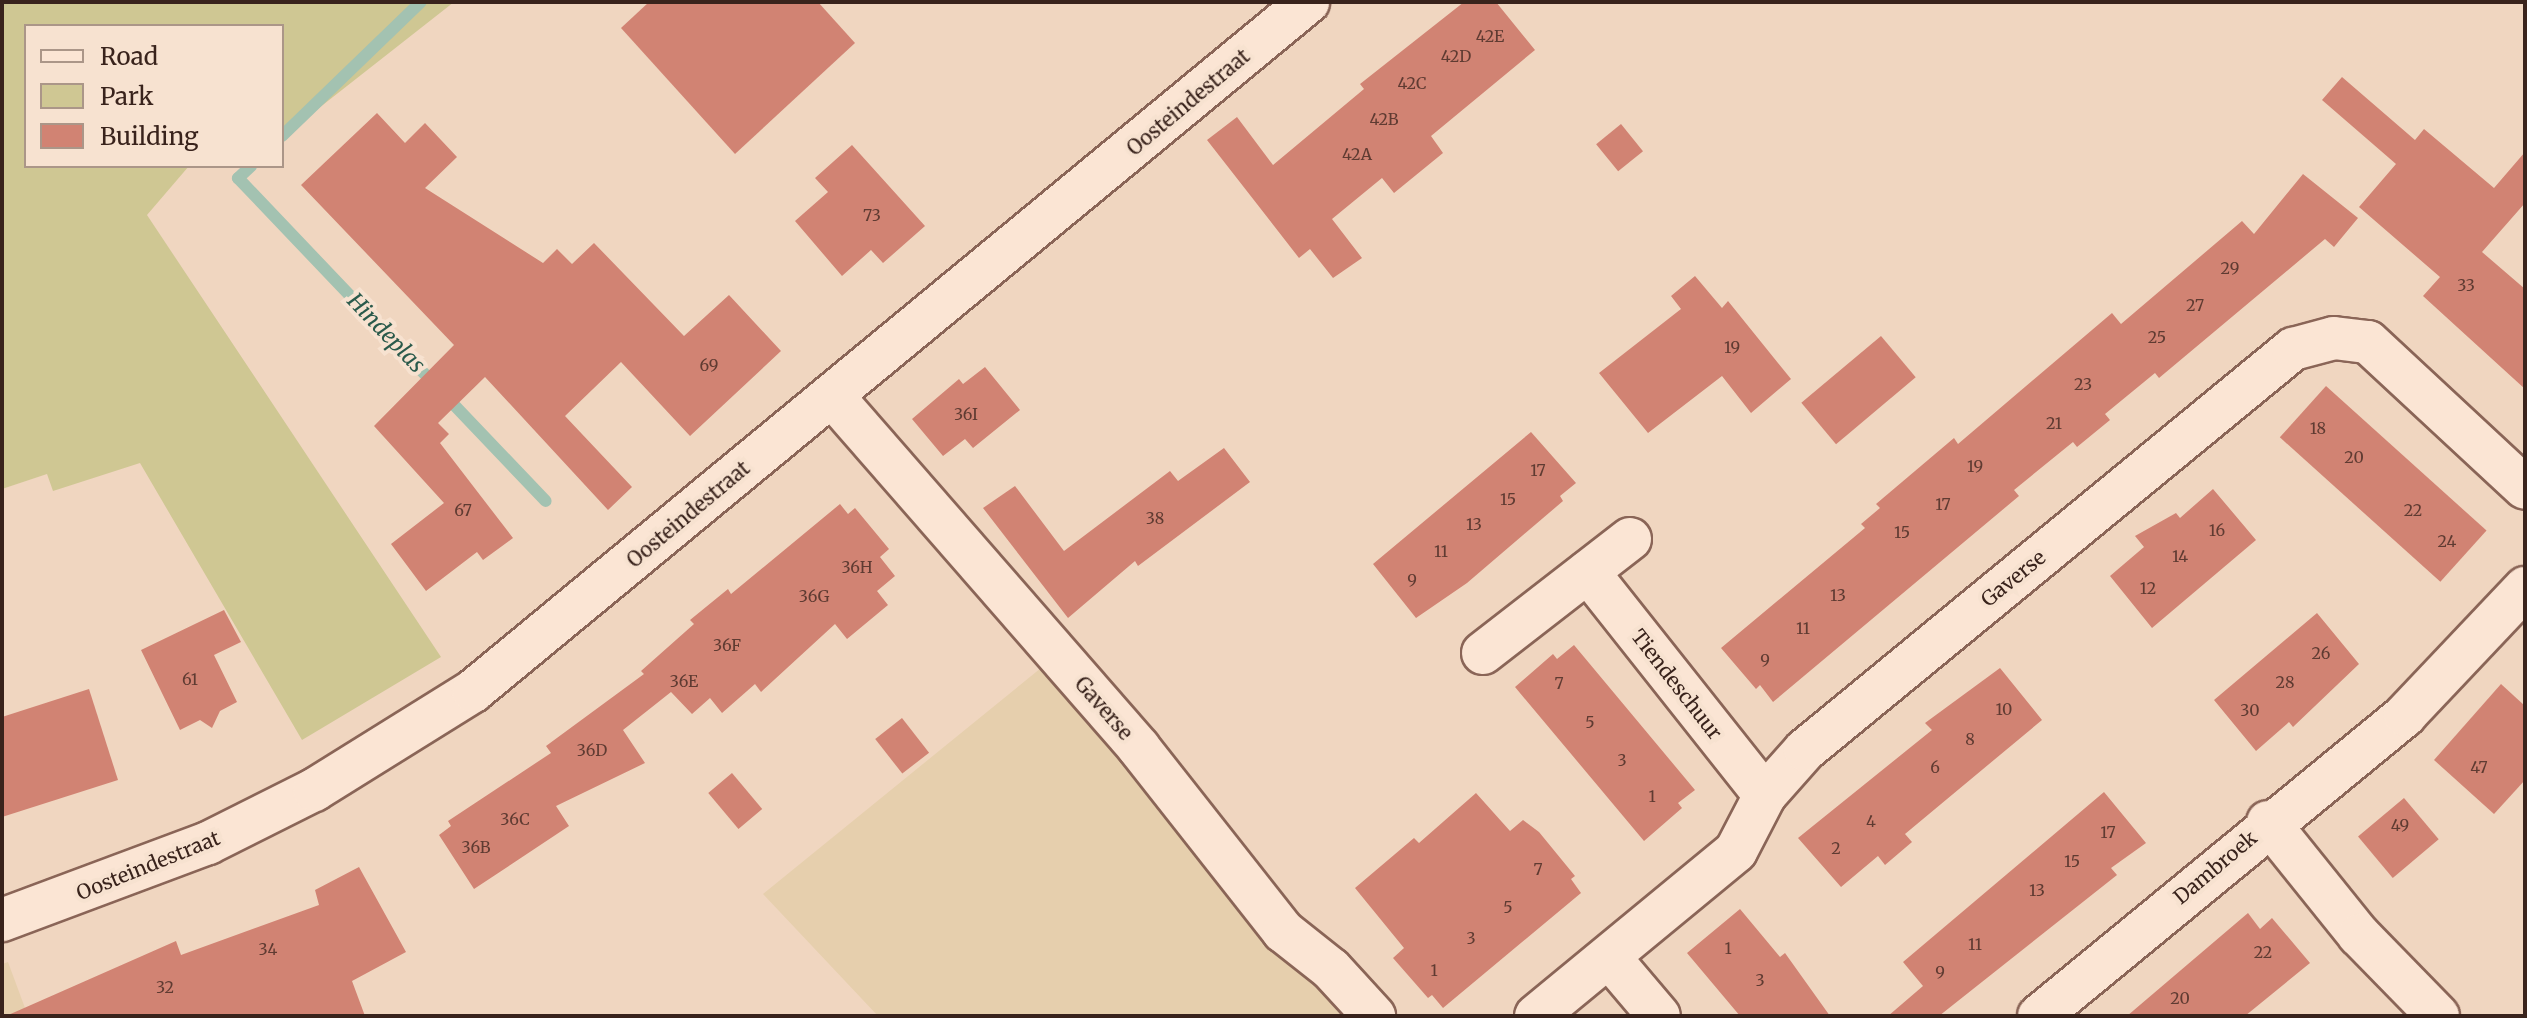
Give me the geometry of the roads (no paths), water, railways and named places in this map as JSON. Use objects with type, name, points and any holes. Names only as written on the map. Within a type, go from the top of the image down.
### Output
[{"type":"street","name":"Oosteindestraat","points":[[2,920],[208,843],[391,746],[473,691],[834,398],[1308,2]]},
{"type":"street","name":"Gaverse","points":[[1536,1016],[1736,851],[1765,795],[1805,750],[2293,349],[2334,338],[2368,342],[2525,488]]},
{"type":"street","name":"Gaverse","points":[[834,398],[1139,748],[1283,931],[1331,969],[1374,1016]]},
{"type":"street","points":[[1483,653],[1630,539]]},
{"type":"street","name":"Tiendeschuur","points":[[1588,572],[1765,795]]},
{"type":"street","points":[[2268,822],[2405,715],[2525,588]]},
{"type":"street","name":"Dambroek","points":[[2039,1016],[2268,822],[2359,935],[2438,1016]]},
{"type":"street","points":[[1609,957],[1659,1016]]},
{"type":"waterway","name":"Hindeplas","points":[[284,134],[421,2]]},
{"type":"waterway","name":"Hindeplas","points":[[249,168],[238,178],[546,501]]}]
